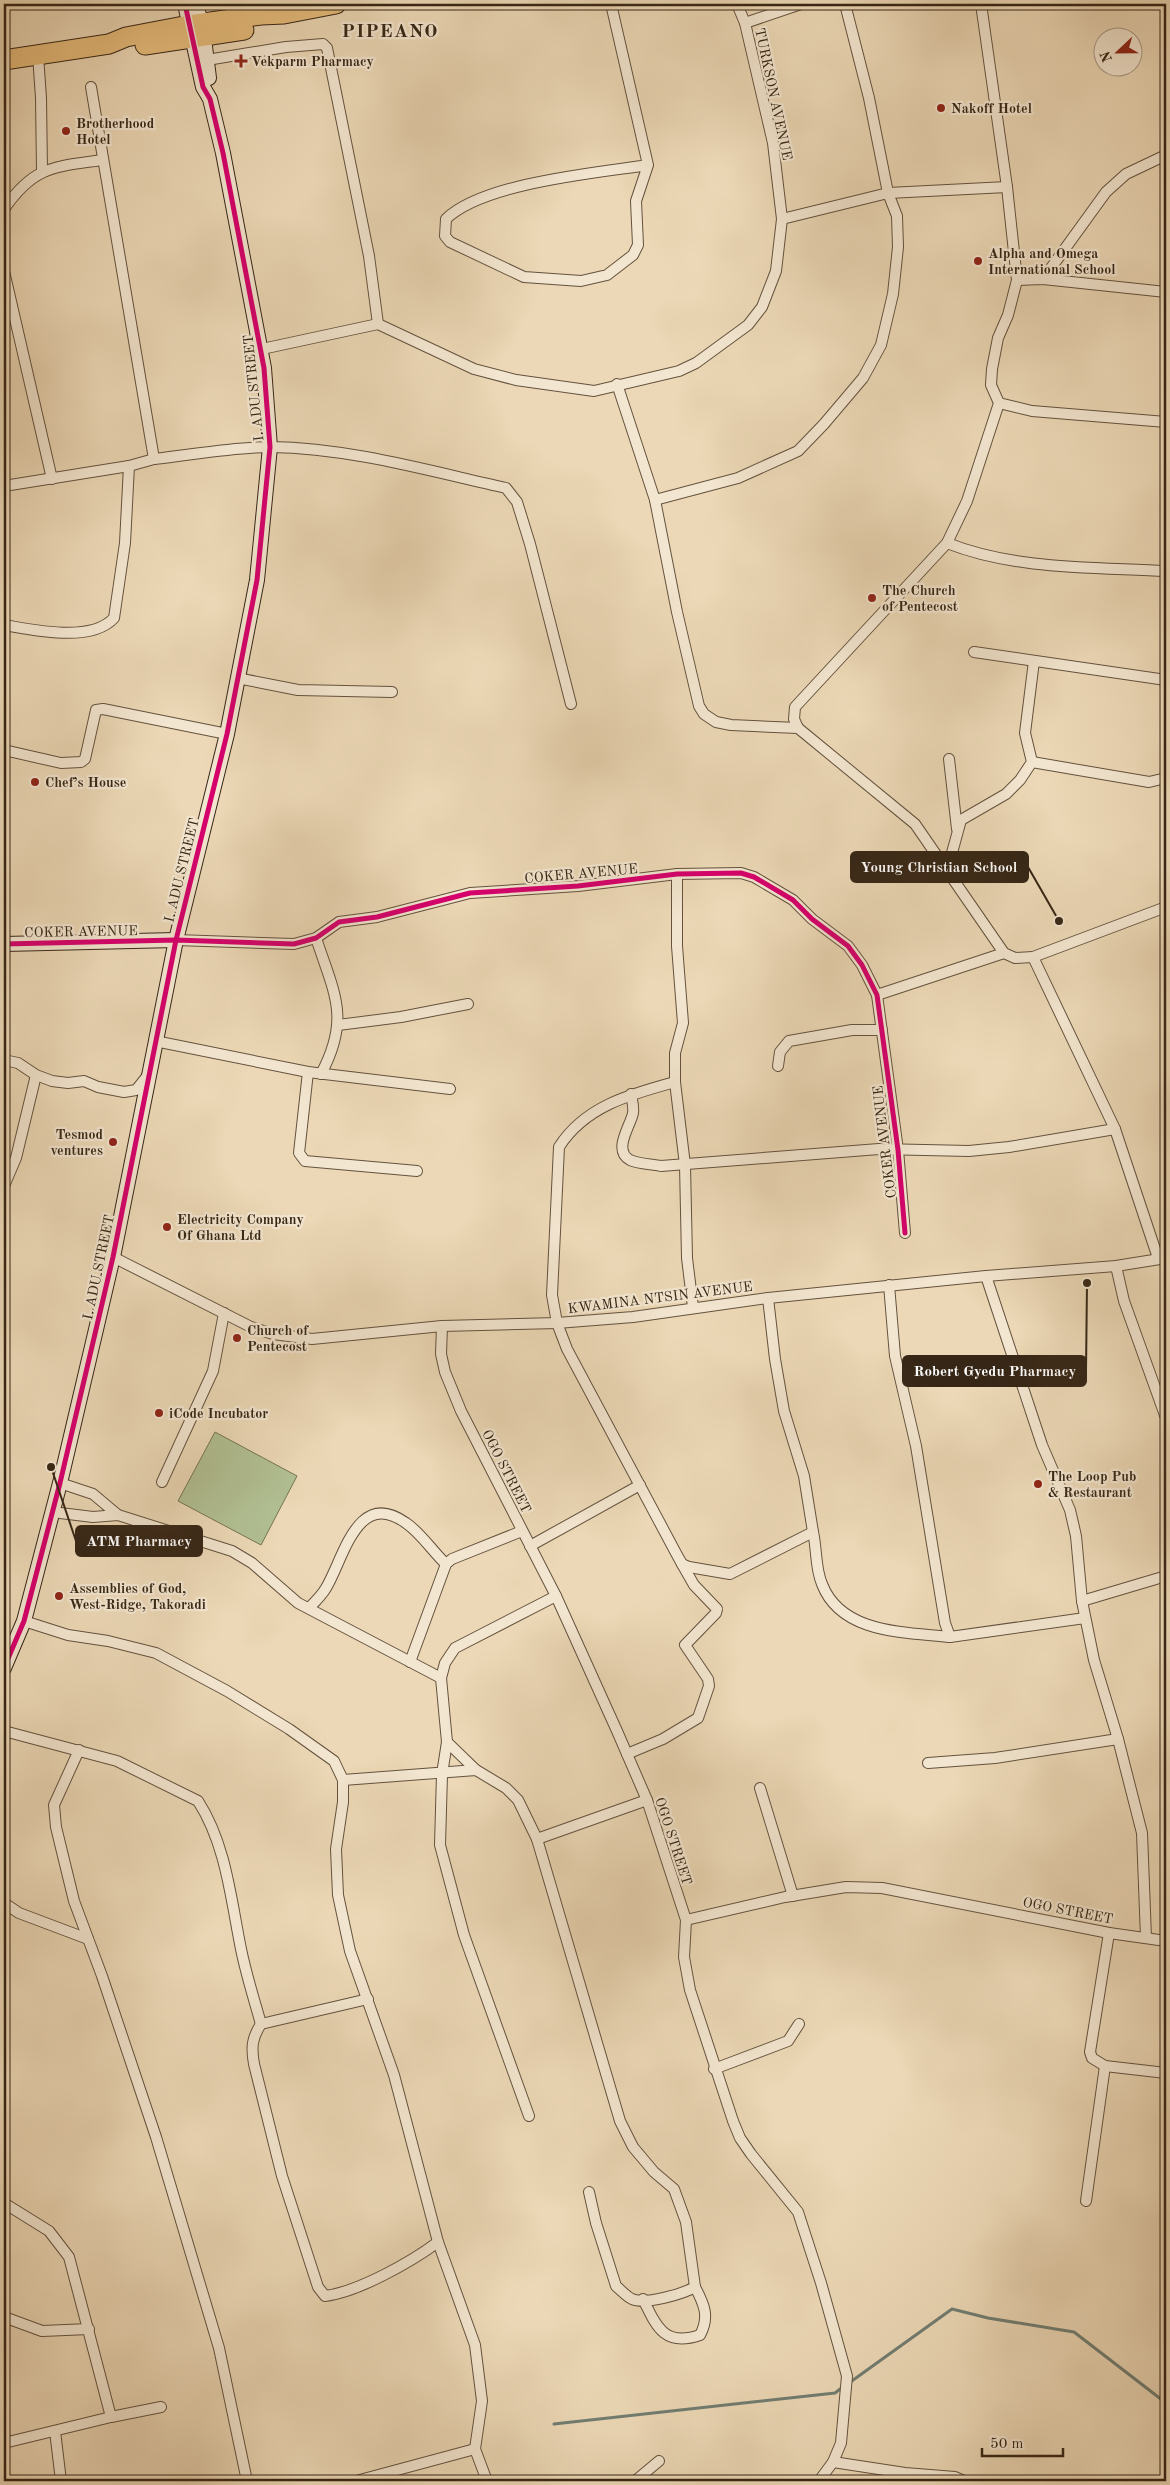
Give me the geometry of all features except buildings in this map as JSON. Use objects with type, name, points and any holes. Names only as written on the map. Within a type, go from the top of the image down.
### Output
[{"type":"highway","points":[[4,60],[109,44],[128,47],[196,31],[264,26],[284,14],[336,4]]},
{"type":"street","points":[[185,4],[207,60],[210,99]]},
{"type":"street","points":[[195,4],[196,31],[203,87],[210,99]]},
{"type":"street","points":[[611,4],[648,166],[636,201],[638,244],[633,255],[607,275],[581,281],[524,277],[474,255],[450,242],[445,236],[446,219],[455,210],[473,200],[545,181],[648,166]]},
{"type":"street","name":"TURKSON AVENUE","points":[[378,324],[474,369],[516,380],[594,391],[617,384],[679,371],[696,363],[748,325],[762,307],[776,271],[782,219],[773,142],[746,23],[737,4]]},
{"type":"street","points":[[746,23],[801,4]]},
{"type":"street","points":[[655,500],[738,478],[798,451],[864,378],[881,345],[893,294],[898,247],[897,216],[888,193],[869,98],[845,4]]},
{"type":"street","points":[[981,4],[1007,187],[1017,280],[1008,315],[998,338],[992,369],[991,385],[999,403],[967,500],[947,543],[795,707],[794,718],[798,728],[915,824],[1004,953],[1015,958],[1033,958],[1166,907]]},
{"type":"street","points":[[207,60],[286,47],[323,44],[327,48],[369,256],[378,324],[262,349]]},
{"type":"street","points":[[38,55],[41,98],[42,172]]},
{"type":"street","points":[[91,87],[154,458]]},
{"type":"street","name":"I. ADU STREET","points":[[4,1668],[24,1620],[60,1483],[113,1257],[176,940],[227,734],[257,580],[270,447],[262,349],[224,153],[210,99]]},
{"type":"street","points":[[1043,280],[1106,192],[1126,174],[1166,155]]},
{"type":"street","points":[[4,209],[31,178],[42,172],[63,166],[102,160]]},
{"type":"street","points":[[782,219],[888,193],[1007,187]]},
{"type":"street","points":[[4,271],[52,479]]},
{"type":"street","points":[[1017,280],[1043,280],[1166,292]]},
{"type":"street","points":[[617,384],[655,500],[681,632],[699,706],[704,714],[716,722],[731,725],[798,728]]},
{"type":"street","points":[[999,403],[1032,411],[1166,422]]},
{"type":"street","points":[[4,486],[129,466],[154,458],[270,447],[321,451],[376,460],[506,488],[517,502],[530,544],[571,704]]},
{"type":"street","points":[[4,625],[61,633],[94,630],[107,625],[114,618],[125,543],[129,466]]},
{"type":"street","points":[[947,543],[968,551],[1028,562],[1166,571]]},
{"type":"street","points":[[974,652],[1166,680]]},
{"type":"street","points":[[957,830],[966,816],[1006,794],[1020,780],[1032,762],[1026,733],[1034,660]]},
{"type":"street","points":[[237,678],[298,690],[392,692]]},
{"type":"street","points":[[4,750],[61,763],[81,762],[85,759],[96,710],[103,709],[227,734]]},
{"type":"street","points":[[947,871],[957,830],[949,759]]},
{"type":"street","points":[[1032,762],[1149,782],[1166,778]]},
{"type":"street","name":"COKER AVENUE","points":[[4,944],[176,940],[294,944],[316,938],[339,922],[377,917],[470,893],[578,886],[677,874],[741,873],[754,877],[775,888],[848,946],[862,965],[877,996],[898,1150],[905,1233]]},
{"type":"street","points":[[677,874],[677,946],[684,1024],[676,1053],[675,1082],[686,1165],[687,1258],[693,1307]]},
{"type":"street","points":[[316,938],[336,997],[338,1025],[330,1057],[321,1074]]},
{"type":"street","points":[[877,996],[1004,953]]},
{"type":"street","points":[[1033,958],[1115,1129],[1162,1258]]},
{"type":"street","points":[[338,1025],[402,1017],[468,1004]]},
{"type":"street","points":[[778,1066],[780,1052],[790,1041],[852,1030],[882,1030]]},
{"type":"street","points":[[155,1041],[308,1072],[450,1089]]},
{"type":"street","points":[[4,1060],[18,1063],[36,1076],[68,1083],[84,1081],[98,1087],[124,1092],[136,1090],[148,1075]]},
{"type":"street","points":[[308,1072],[299,1153],[305,1161],[417,1171]]},
{"type":"street","points":[[4,1186],[16,1158],[36,1076]]},
{"type":"street","points":[[627,1754],[663,1739],[698,1718],[708,1691],[708,1679],[685,1645],[716,1613],[717,1609],[694,1585],[682,1564],[566,1349],[557,1324],[552,1295],[559,1147],[564,1139],[598,1108],[631,1094],[675,1082]]},
{"type":"street","points":[[631,1094],[633,1115],[624,1134],[623,1148],[626,1156],[630,1160],[661,1166],[879,1149],[969,1151],[1009,1147],[1115,1129]]},
{"type":"street","name":"KWAMINA NTSIN AVENUE","points":[[113,1257],[224,1313],[272,1334],[312,1339],[442,1326],[557,1324],[634,1317],[693,1307],[768,1298],[986,1276],[1116,1266],[1162,1258]]},
{"type":"street","points":[[1116,1266],[1124,1301],[1166,1418]]},
{"type":"street","points":[[986,1276],[1042,1445],[1070,1510],[1076,1536],[1082,1601],[1094,1660],[1118,1739],[1142,1833],[1146,1938]]},
{"type":"street","points":[[889,1286],[894,1356],[916,1446],[945,1623],[950,1637]]},
{"type":"street","points":[[768,1298],[774,1359],[784,1411],[804,1476],[818,1554],[817,1568],[828,1596],[842,1611],[855,1621],[872,1627],[950,1637],[1086,1618]]},
{"type":"street","points":[[162,1482],[213,1371],[224,1313]]},
{"type":"street","name":"OGO STREET","points":[[442,1326],[441,1354],[445,1372],[461,1411],[556,1596],[627,1754],[647,1800],[686,1920],[793,1896],[846,1887],[882,1888],[1108,1933],[1166,1941]]},
{"type":"street","points":[[60,1483],[93,1494],[118,1515]]},
{"type":"street","points":[[530,1546],[640,1485]]},
{"type":"street","points":[[52,1512],[93,1517],[118,1515],[232,1551],[252,1563],[298,1603],[441,1678]]},
{"type":"street","points":[[309,1608],[326,1588],[349,1538],[362,1522],[372,1514],[393,1515],[406,1522],[446,1564]]},
{"type":"street","points":[[410,1662],[446,1564],[464,1554],[522,1531]]},
{"type":"street","points":[[682,1564],[689,1568],[730,1574],[765,1554],[813,1532]]},
{"type":"street","points":[[1082,1601],[1166,1576]]},
{"type":"street","points":[[529,2116],[464,1935],[440,1845],[442,1774],[446,1742],[441,1678],[445,1662],[455,1648],[556,1596]]},
{"type":"street","points":[[24,1620],[68,1635],[108,1641],[156,1653],[227,1691],[289,1729],[334,1761],[343,1780],[343,1802],[336,1849],[338,1895],[350,1951],[394,2075],[438,2242],[475,2345],[482,2402],[475,2449],[487,2481]]},
{"type":"street","points":[[4,1731],[117,1761],[190,1795],[198,1801],[206,1813],[228,1882],[241,1951],[261,2024]]},
{"type":"street","points":[[928,1763],[995,1758],[1118,1739]]},
{"type":"street","points":[[446,1742],[476,1770],[506,1788],[518,1800],[537,1839],[620,2121],[633,2147],[654,2172],[674,2189],[686,2222],[695,2288],[706,2306],[706,2325],[700,2335],[688,2339],[675,2340],[664,2334],[654,2324],[643,2299]]},
{"type":"street","points":[[78,1750],[58,1793],[54,1814],[74,1901],[156,2137],[220,2348],[247,2481]]},
{"type":"street","points":[[343,1780],[476,1770]]},
{"type":"street","points":[[760,1788],[793,1896]]},
{"type":"street","points":[[537,1839],[647,1800]]},
{"type":"street","points":[[4,1904],[19,1913],[88,1939]]},
{"type":"street","points":[[686,1920],[684,1957],[688,1982],[714,2069],[740,2138],[798,2212],[821,2283],[847,2376],[841,2443],[833,2462],[819,2481]]},
{"type":"street","points":[[1108,1933],[1090,2052],[1092,2058],[1105,2066],[1166,2073]]},
{"type":"street","points":[[368,1999],[261,2024],[254,2035],[251,2048],[254,2064],[282,2176],[318,2287],[325,2296],[336,2295],[394,2270],[415,2259],[438,2242]]},
{"type":"street","points":[[714,2069],[788,2041],[799,2024]]},
{"type":"street","points":[[1086,2201],[1105,2066]]},
{"type":"street","points":[[589,2192],[596,2223],[616,2286],[634,2300],[674,2297],[695,2288]]},
{"type":"street","points":[[4,2203],[49,2231],[69,2257],[111,2417]]},
{"type":"street","points":[[4,2317],[42,2331],[89,2329]]},
{"type":"street","points":[[4,2443],[161,2407]]},
{"type":"street","points":[[55,2430],[61,2481]]},
{"type":"street","points":[[356,2481],[475,2449]]},
{"type":"street","points":[[635,2481],[659,2461]]},
{"type":"street","points":[[833,2462],[905,2473],[955,2477],[964,2481]]},
{"type":"green space","points":[[215,1432],[297,1476],[261,1545],[178,1501]]},
{"type":"waterway","points":[[849,2383],[952,2309],[988,2318],[1074,2332],[1166,2403]]},
{"type":"waterway","points":[[554,2424],[835,2393],[844,2386]]},
{"type":"cycle path","points":[[4,1668],[24,1621],[60,1483],[113,1257],[176,940],[227,734],[257,580],[270,447],[264,368],[223,153],[210,99],[203,87],[185,4]]},
{"type":"cycle path","points":[[4,944],[176,940],[294,944],[316,938],[339,922],[377,917],[470,893],[578,886],[677,874],[741,873],[754,877],[793,900],[812,919],[848,946],[862,965],[877,995],[898,1150],[905,1233]]},
{"type":"place","name":"Vekparm Pharmacy","points":[[241,61]]},
{"type":"place","name":"Nakoff Hotel","points":[[941,108]]},
{"type":"place","name":"Brotherhood Hotel","points":[[66,131]]},
{"type":"place","name":"Alpha and Omega International School","points":[[978,261]]},
{"type":"place","name":"The Church of Pentecost","points":[[872,598]]},
{"type":"place","name":"Chef’s House","points":[[35,782]]},
{"type":"place","name":"Young Christian School","points":[[1059,921]]},
{"type":"place","name":"Tesmod ventures","points":[[113,1142]]},
{"type":"place","name":"Electricity Company Of Ghana Ltd","points":[[167,1227]]},
{"type":"place","name":"Robert Gyedu Pharmacy","points":[[1087,1283]]},
{"type":"place","name":"Church of Pentecost","points":[[237,1338]]},
{"type":"place","name":"iCode Incubator","points":[[159,1413]]},
{"type":"place","name":"ATM Pharmacy","points":[[51,1467]]},
{"type":"place","name":"The Loop Pub & Restaurant","points":[[1038,1484]]},
{"type":"place","name":"Assemblies of God, West-Ridge, Takoradi","points":[[59,1596]]},
{"type":"district","name":"PIPEANO","points":[[390,30]]}]
